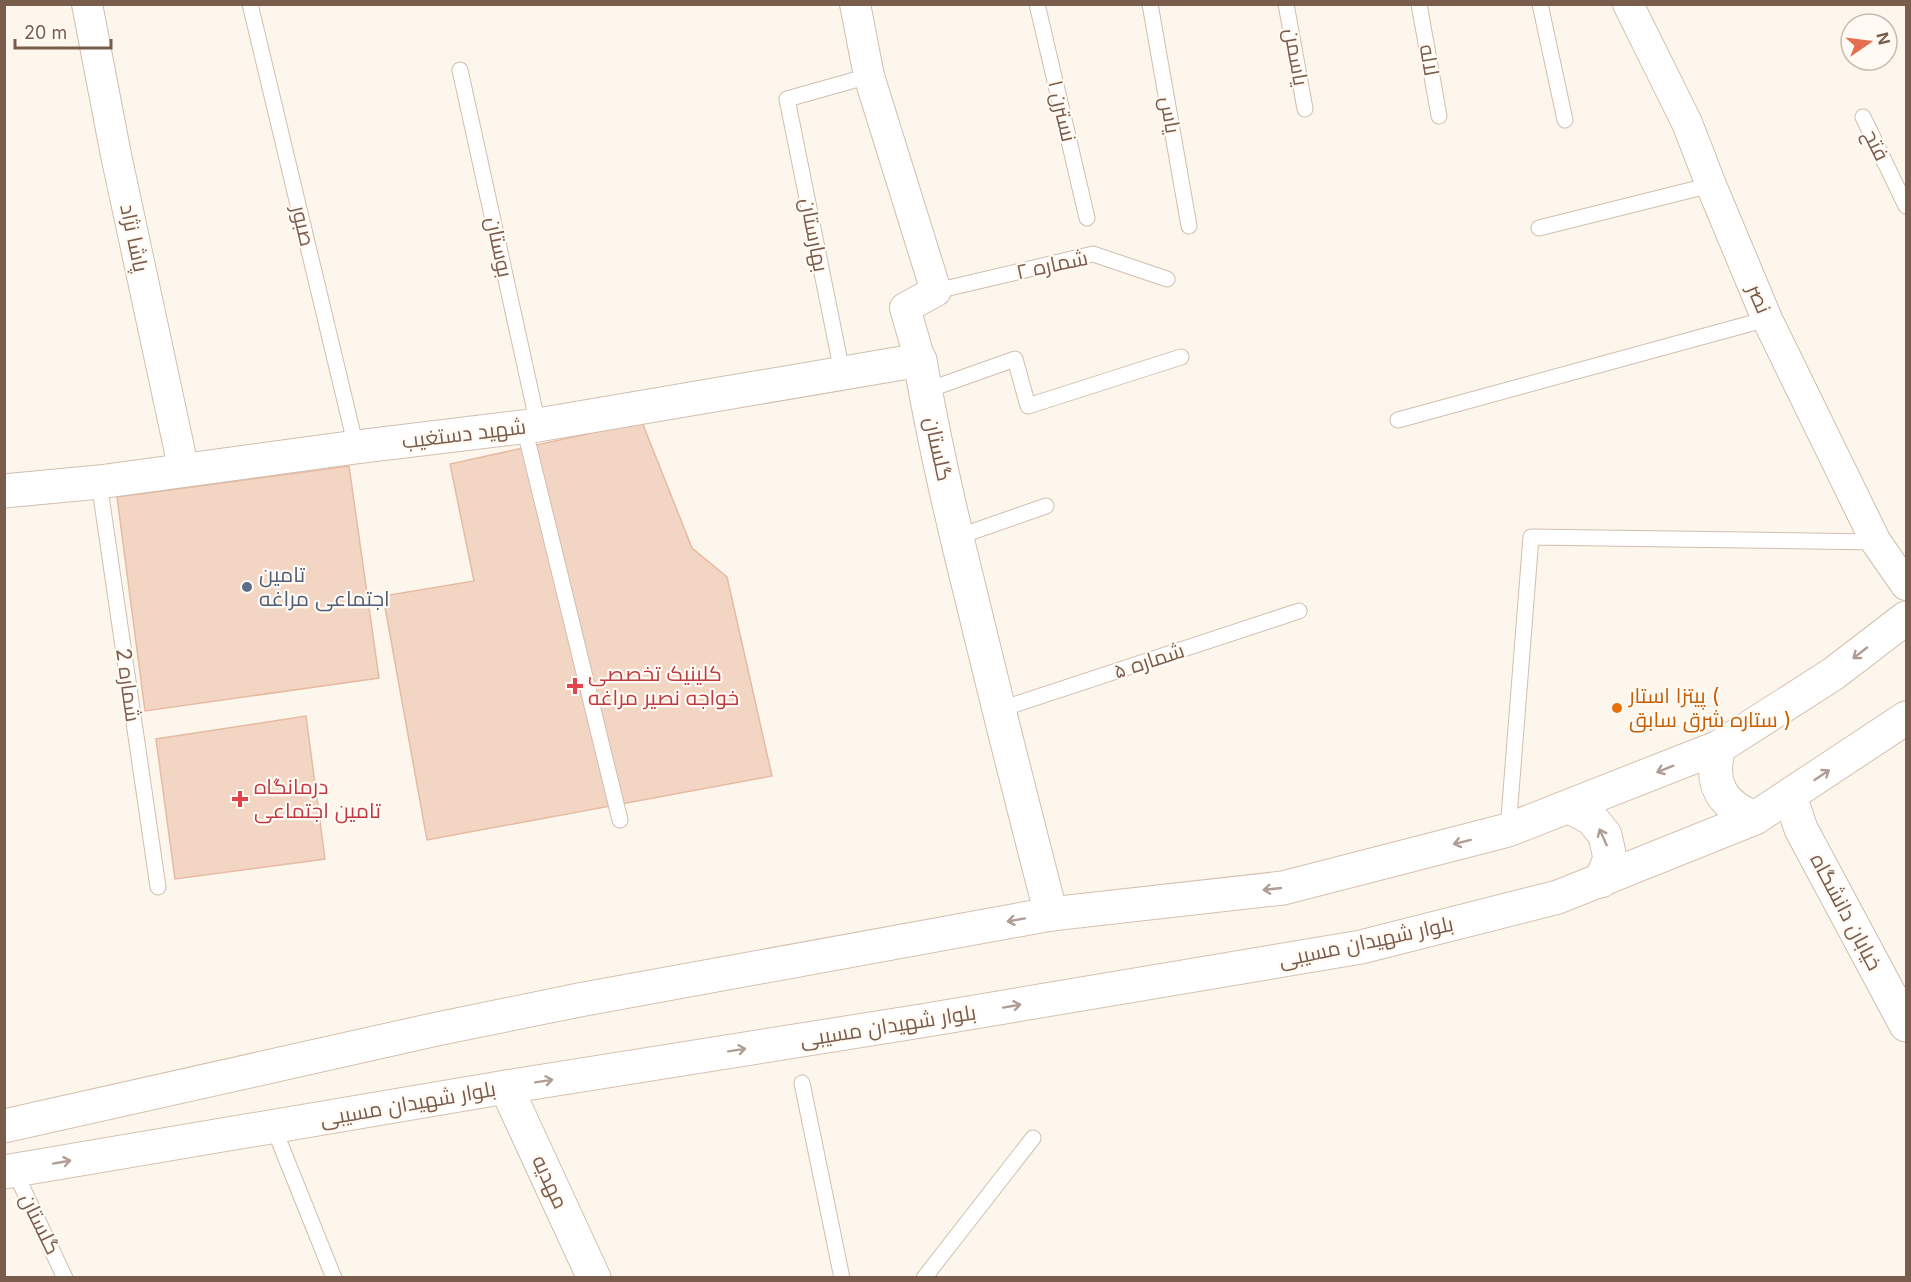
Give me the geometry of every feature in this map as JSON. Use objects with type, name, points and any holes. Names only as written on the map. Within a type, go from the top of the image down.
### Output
[{"type":"main road","name":"شهید دستغیب","points":[[4,491],[99,482],[531,426],[842,372],[923,375]]},
{"type":"main road","name":"گلستان","points":[[923,375],[957,537],[998,710],[1051,914]]},
{"type":"main road","points":[[4,1126],[579,1000],[1051,914],[1283,888],[1508,830],[1719,747],[1833,674],[1906,618]]},
{"type":"main road","name":"بلوار شهیدان مسیبی","points":[[9,1171],[1361,947],[1558,897],[1755,818],[1906,718]]},
{"type":"main road","points":[[1719,747],[1715,762],[1715,777],[1720,792],[1729,804],[1755,818]]},
{"type":"main road","name":"خیابان دانشگاه","points":[[1790,796],[1801,829],[1906,1026]]},
{"type":"main road","points":[[1570,807],[1592,819],[1605,835],[1610,858],[1601,881]]},
{"type":"main road","name":"مهدیه","points":[[506,1087],[594,1278]]},
{"type":"street","name":"پاشا نژاد","points":[[87,4],[116,155],[184,471]]},
{"type":"street","points":[[855,4],[869,76],[936,291]]},
{"type":"street","name":"نصر","points":[[1628,4],[1687,123],[1767,319],[1876,542],[1906,585]]},
{"type":"street","name":"گلستان","points":[[923,375],[905,308],[936,291]]},
{"type":"lane","name":"صبور","points":[[250,4],[356,447]]},
{"type":"lane","name":"نسترن ۱","points":[[1037,4],[1087,218]]},
{"type":"lane","name":"یاس","points":[[1150,4],[1189,226]]},
{"type":"lane","name":"یاسمن","points":[[1286,4],[1305,110]]},
{"type":"lane","name":"لاله","points":[[1419,4],[1439,116]]},
{"type":"lane","points":[[1540,4],[1565,120]]},
{"type":"lane","name":"بوستان","points":[[460,70],[531,426],[620,820]]},
{"type":"lane","name":"بهارستان","points":[[842,372],[787,99],[869,76]]},
{"type":"lane","name":"فتح","points":[[1863,117],[1906,206]]},
{"type":"lane","points":[[1539,228],[1711,185]]},
{"type":"lane","name":"شماره ۲","points":[[936,291],[1093,254],[1167,279]]},
{"type":"lane","points":[[1398,420],[1767,319]]},
{"type":"lane","points":[[923,375],[1015,359],[1028,406],[1181,357]]},
{"type":"lane","name":"شماره 2","points":[[99,482],[158,887]]},
{"type":"lane","points":[[957,537],[1046,506]]},
{"type":"lane","points":[[1508,830],[1531,537],[1876,542]]},
{"type":"lane","name":"شماره ۵","points":[[998,710],[1299,611]]},
{"type":"lane","points":[[802,1083],[842,1278]]},
{"type":"lane","points":[[273,1126],[334,1278]]},
{"type":"lane","points":[[924,1278],[1033,1138]]},
{"type":"lane","name":"گلستان","points":[[9,1171],[66,1278]]},
{"type":"building","name":"کلینیک تخصصی خواجه نصیر مراغه","points":[[642,422],[692,548],[727,577],[772,776],[427,840],[383,596],[474,581],[450,464]]},
{"type":"building","name":"تامین اجتماعی مراغه","points":[[349,466],[379,678],[145,711],[117,497]]},
{"type":"building","name":"درمانگاه تامین اجتماعی","points":[[306,716],[325,859],[175,879],[156,739]]},
{"type":"place","name":"تامین اجتماعی مراغه","points":[[247,587]]},
{"type":"place","name":"کلینیک تخصصی خواجه نصیر مراغه","points":[[575,686]]},
{"type":"place","name":"پیتزا استار ( ستاره شرق سابق )","points":[[1617,708]]},
{"type":"place","name":"درمانگاه تامین اجتماعی","points":[[240,799]]}]
